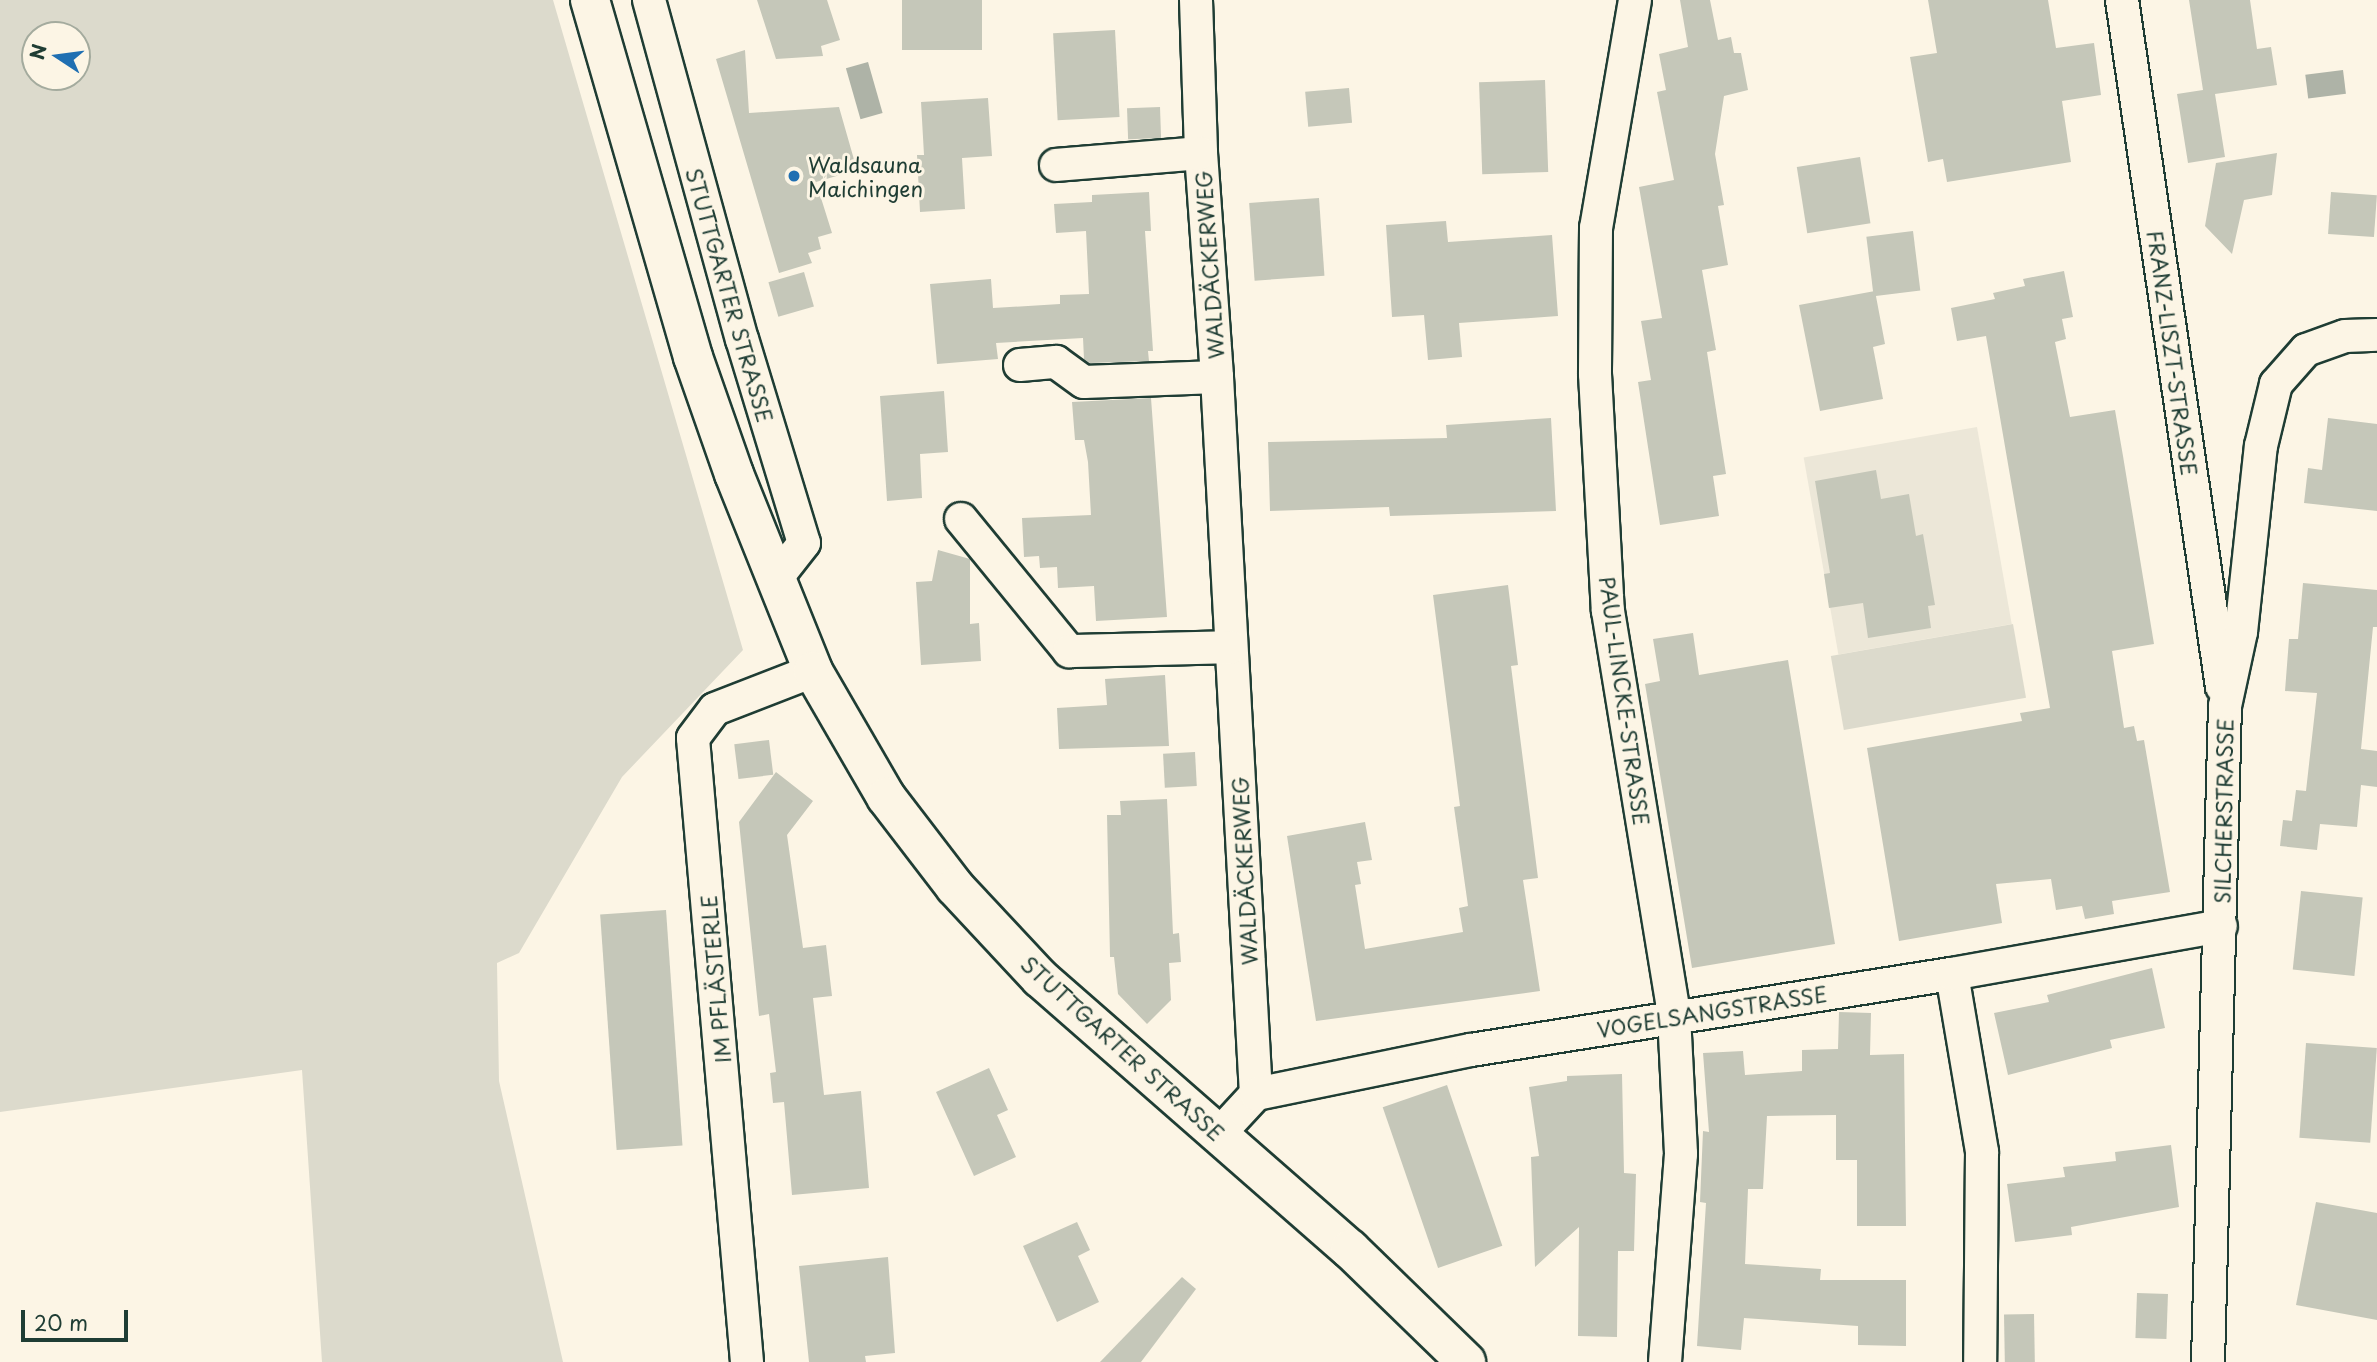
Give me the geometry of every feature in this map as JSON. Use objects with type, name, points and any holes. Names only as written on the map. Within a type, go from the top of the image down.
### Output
[{"type":"main road","name":"STUTTGARTER STRASSE","points":[[590,0],[693,357],[775,580],[813,671],[886,797],[954,887],[1040,978],[1350,1249],[1466,1362]]},
{"type":"street","name":"STUTTGARTER STRASSE","points":[[649,0],[742,339],[804,543],[775,580]]},
{"type":"street","name":"WALDÄCKERWEG","points":[[1196,0],[1201,153],[1217,377],[1256,1094]]},
{"type":"street","name":"PAUL-LINCKE-STRASSE","points":[[1635,0],[1596,228],[1595,374],[1608,611],[1674,1015],[1681,1154],[1665,1361]]},
{"type":"street","name":"FRANZ-LISZT-STRASSE","points":[[2122,0],[2225,706]]},
{"type":"street","name":"WALDÄCKERWEG","points":[[1056,165],[1201,153]]},
{"type":"street","name":"SILCHERSTRASSE","points":[[2208,1362],[2225,706],[2241,632],[2261,446],[2276,384],[2306,350],[2345,336],[2377,335]]},
{"type":"street","name":"WALDÄCKERWEG","points":[[1020,365],[1056,362],[1084,382],[1217,377]]},
{"type":"street","points":[[961,519],[1069,651],[1231,647]]},
{"type":"street","name":"IM PFLÄSTERLE","points":[[747,1362],[693,738],[715,709],[813,671]]},
{"type":"street","name":"VOGELSANGSTRASSE","points":[[1256,1094],[1674,1015],[1952,974],[2221,926]]},
{"type":"street","points":[[1952,974],[1982,1152],[1980,1362]]},
{"type":"street","points":[[1220,1133],[1256,1094]]},
{"type":"shaded area","points":[[0,0],[553,0],[743,650],[622,777],[519,953],[497,963],[499,1081],[563,1362],[322,1362],[302,1070],[0,1112]]},
{"type":"shaded area","points":[[868,62],[883,113],[860,119],[846,68]]},
{"type":"shaded area","points":[[2343,70],[2346,94],[2308,98],[2305,75]]},
{"type":"shaded area","points":[[1977,427],[2012,624],[1838,655],[1804,458]]},
{"type":"shaded area","points":[[2013,624],[2026,698],[1844,730],[1831,656]]},
{"type":"building","points":[[757,0],[827,0],[840,40],[821,46],[823,56],[776,59]]},
{"type":"building","points":[[902,0],[982,0],[982,50],[902,50]]},
{"type":"building","points":[[1680,0],[1710,0],[1718,40],[1731,37],[1734,53],[1741,53],[1748,90],[1724,96],[1715,154],[1724,205],[1718,206],[1728,265],[1702,270],[1716,350],[1707,352],[1726,474],[1713,476],[1719,516],[1660,525],[1638,382],[1651,380],[1641,321],[1662,318],[1639,187],[1674,180],[1657,92],[1666,90],[1659,54],[1688,47]]},
{"type":"building","points":[[1928,0],[2048,0],[2056,48],[2094,43],[2101,95],[2062,101],[2071,162],[1947,182],[1943,159],[1928,162],[1910,57],[1937,53]]},
{"type":"building","points":[[2189,0],[2250,0],[2257,49],[2271,47],[2277,85],[2215,94],[2225,157],[2188,163],[2177,94],[2203,90]]},
{"type":"building","points":[[1115,30],[1120,117],[1058,120],[1053,33]]},
{"type":"building","name":"Waldsauna Maichingen","points":[[745,50],[749,113],[839,107],[857,170],[816,182],[832,233],[818,237],[821,249],[808,253],[812,263],[779,273],[716,59]]},
{"type":"building","points":[[1545,80],[1548,172],[1482,174],[1479,82]]},
{"type":"building","points":[[1349,88],[1352,123],[1308,127],[1305,92]]},
{"type":"building","points":[[988,98],[992,156],[962,158],[965,209],[920,212],[917,155],[924,155],[921,102]]},
{"type":"building","points":[[1160,107],[1161,138],[1128,139],[1127,108]]},
{"type":"building","points":[[2277,153],[2272,195],[2244,200],[2232,254],[2205,226],[2216,163]]},
{"type":"building","points":[[1860,157],[1870,223],[1807,233],[1797,167]]},
{"type":"building","points":[[1149,192],[1151,231],[1145,231],[1153,351],[1148,351],[1149,361],[1090,363],[1084,359],[1083,338],[996,343],[998,359],[937,364],[930,284],[991,279],[993,308],[1060,304],[1060,295],[1089,294],[1086,231],[1056,233],[1054,204],[1092,202],[1092,195]]},
{"type":"building","points":[[2331,192],[2377,195],[2374,237],[2328,234]]},
{"type":"building","points":[[1319,198],[1324,276],[1255,281],[1249,203]]},
{"type":"building","points":[[1446,221],[1448,242],[1552,235],[1558,316],[1459,323],[1462,357],[1428,360],[1424,315],[1392,317],[1386,225]]},
{"type":"building","points":[[1913,231],[1920,291],[1874,296],[1866,237]]},
{"type":"building","points":[[2064,271],[2073,317],[2062,319],[2066,339],[2055,342],[2070,417],[2115,410],[2123,456],[2154,644],[2112,651],[2124,728],[2134,726],[2137,741],[2144,740],[2170,892],[2112,901],[2114,914],[2085,919],[2082,906],[2056,910],[2051,879],[1996,884],[2002,923],[1899,941],[1867,748],[2022,721],[2020,713],[2050,708],[1986,336],[1957,341],[1951,308],[1995,299],[1993,293],[2025,286],[2023,279]]},
{"type":"building","points":[[804,272],[814,307],[778,317],[768,282]]},
{"type":"building","points":[[1875,291],[1885,344],[1873,347],[1883,399],[1820,411],[1799,305]]},
{"type":"building","points":[[944,391],[948,452],[920,454],[922,498],[887,501],[880,396]]},
{"type":"building","points":[[1151,398],[1167,617],[1096,621],[1094,586],[1058,588],[1057,567],[1040,568],[1039,556],[1024,557],[1022,518],[1091,515],[1088,462],[1084,440],[1075,440],[1072,402]]},
{"type":"building","points":[[1551,418],[1556,511],[1390,516],[1389,507],[1270,511],[1268,442],[1447,438],[1446,425]]},
{"type":"building","points":[[2328,418],[2377,424],[2377,511],[2304,503],[2308,468],[2322,470]]},
{"type":"building","points":[[1876,470],[1881,499],[1909,494],[1916,536],[1923,534],[1935,605],[1928,606],[1931,628],[1868,638],[1863,603],[1829,608],[1824,574],[1830,573],[1815,481]]},
{"type":"building","points":[[938,550],[970,559],[970,624],[979,623],[981,661],[921,665],[916,582],[932,581]]},
{"type":"building","points":[[2303,583],[2377,590],[2377,627],[2373,627],[2361,749],[2377,751],[2377,787],[2361,785],[2357,827],[2320,824],[2317,850],[2280,846],[2283,820],[2292,821],[2296,790],[2306,791],[2317,693],[2285,691],[2289,639],[2298,639]]},
{"type":"building","points":[[1508,585],[1518,665],[1511,666],[1538,878],[1523,880],[1540,991],[1316,1021],[1287,836],[1365,822],[1372,860],[1357,862],[1361,884],[1355,885],[1365,949],[1463,932],[1459,908],[1468,906],[1454,807],[1460,806],[1433,595]]},
{"type":"building","points":[[1693,633],[1699,675],[1788,660],[1835,944],[1692,968],[1645,684],[1660,681],[1653,639]]},
{"type":"building","points":[[1165,675],[1169,746],[1059,749],[1057,708],[1107,705],[1105,679]]},
{"type":"building","points":[[769,740],[773,775],[739,779],[734,744]]},
{"type":"building","points":[[1195,752],[1197,786],[1165,788],[1163,754]]},
{"type":"building","points":[[776,772],[813,801],[787,835],[803,948],[826,945],[832,996],[813,998],[824,1095],[861,1091],[869,1188],[792,1195],[784,1102],[773,1103],[770,1073],[776,1072],[769,1014],[759,1016],[739,822]]},
{"type":"building","points":[[1167,799],[1173,934],[1179,933],[1181,962],[1169,963],[1171,1000],[1147,1024],[1118,994],[1114,957],[1110,957],[1107,815],[1121,815],[1120,801]]},
{"type":"building","points":[[2301,891],[2363,897],[2354,976],[2293,970]]},
{"type":"building","points":[[666,910],[682,1145],[617,1150],[600,915]]},
{"type":"building","points":[[2152,968],[2165,1028],[2110,1040],[2112,1048],[2008,1075],[1994,1013],[2049,1002],[2047,995]]},
{"type":"building","points":[[1839,1012],[1871,1013],[1870,1055],[1904,1054],[1906,1226],[1857,1226],[1857,1160],[1836,1160],[1836,1115],[1767,1116],[1763,1189],[1748,1189],[1745,1264],[1821,1269],[1820,1280],[1906,1280],[1906,1346],[1858,1345],[1858,1326],[1744,1318],[1741,1350],[1697,1346],[1706,1203],[1700,1202],[1703,1131],[1709,1132],[1703,1053],[1743,1051],[1745,1075],[1802,1071],[1802,1050],[1838,1049]]},
{"type":"building","points":[[2306,1043],[2377,1048],[2370,1143],[2299,1138]]},
{"type":"building","points":[[989,1068],[1008,1110],[997,1115],[1016,1157],[974,1176],[936,1092]]},
{"type":"building","points":[[1622,1074],[1624,1173],[1636,1174],[1634,1251],[1618,1251],[1617,1337],[1578,1336],[1579,1227],[1535,1267],[1531,1157],[1539,1156],[1529,1087],[1567,1081],[1567,1076]]},
{"type":"building","points":[[1447,1085],[1502,1246],[1438,1268],[1383,1107]]},
{"type":"building","points":[[2171,1145],[2179,1207],[2071,1227],[2072,1235],[2015,1242],[2007,1184],[2065,1177],[2063,1167],[2116,1161],[2115,1152]]},
{"type":"building","points":[[2316,1202],[2377,1213],[2377,1320],[2296,1305]]},
{"type":"building","points":[[1077,1222],[1090,1250],[1078,1256],[1099,1302],[1057,1322],[1023,1246]]},
{"type":"building","points":[[888,1257],[895,1353],[865,1356],[866,1362],[809,1362],[799,1266]]},
{"type":"building","points":[[1182,1277],[1196,1289],[1141,1362],[1100,1362]]},
{"type":"building","points":[[2137,1293],[2168,1294],[2166,1339],[2135,1338]]},
{"type":"building","points":[[2034,1314],[2035,1362],[2005,1362],[2004,1315]]},
{"type":"place","name":"Waldsauna Maichingen","points":[[794,176]]}]
